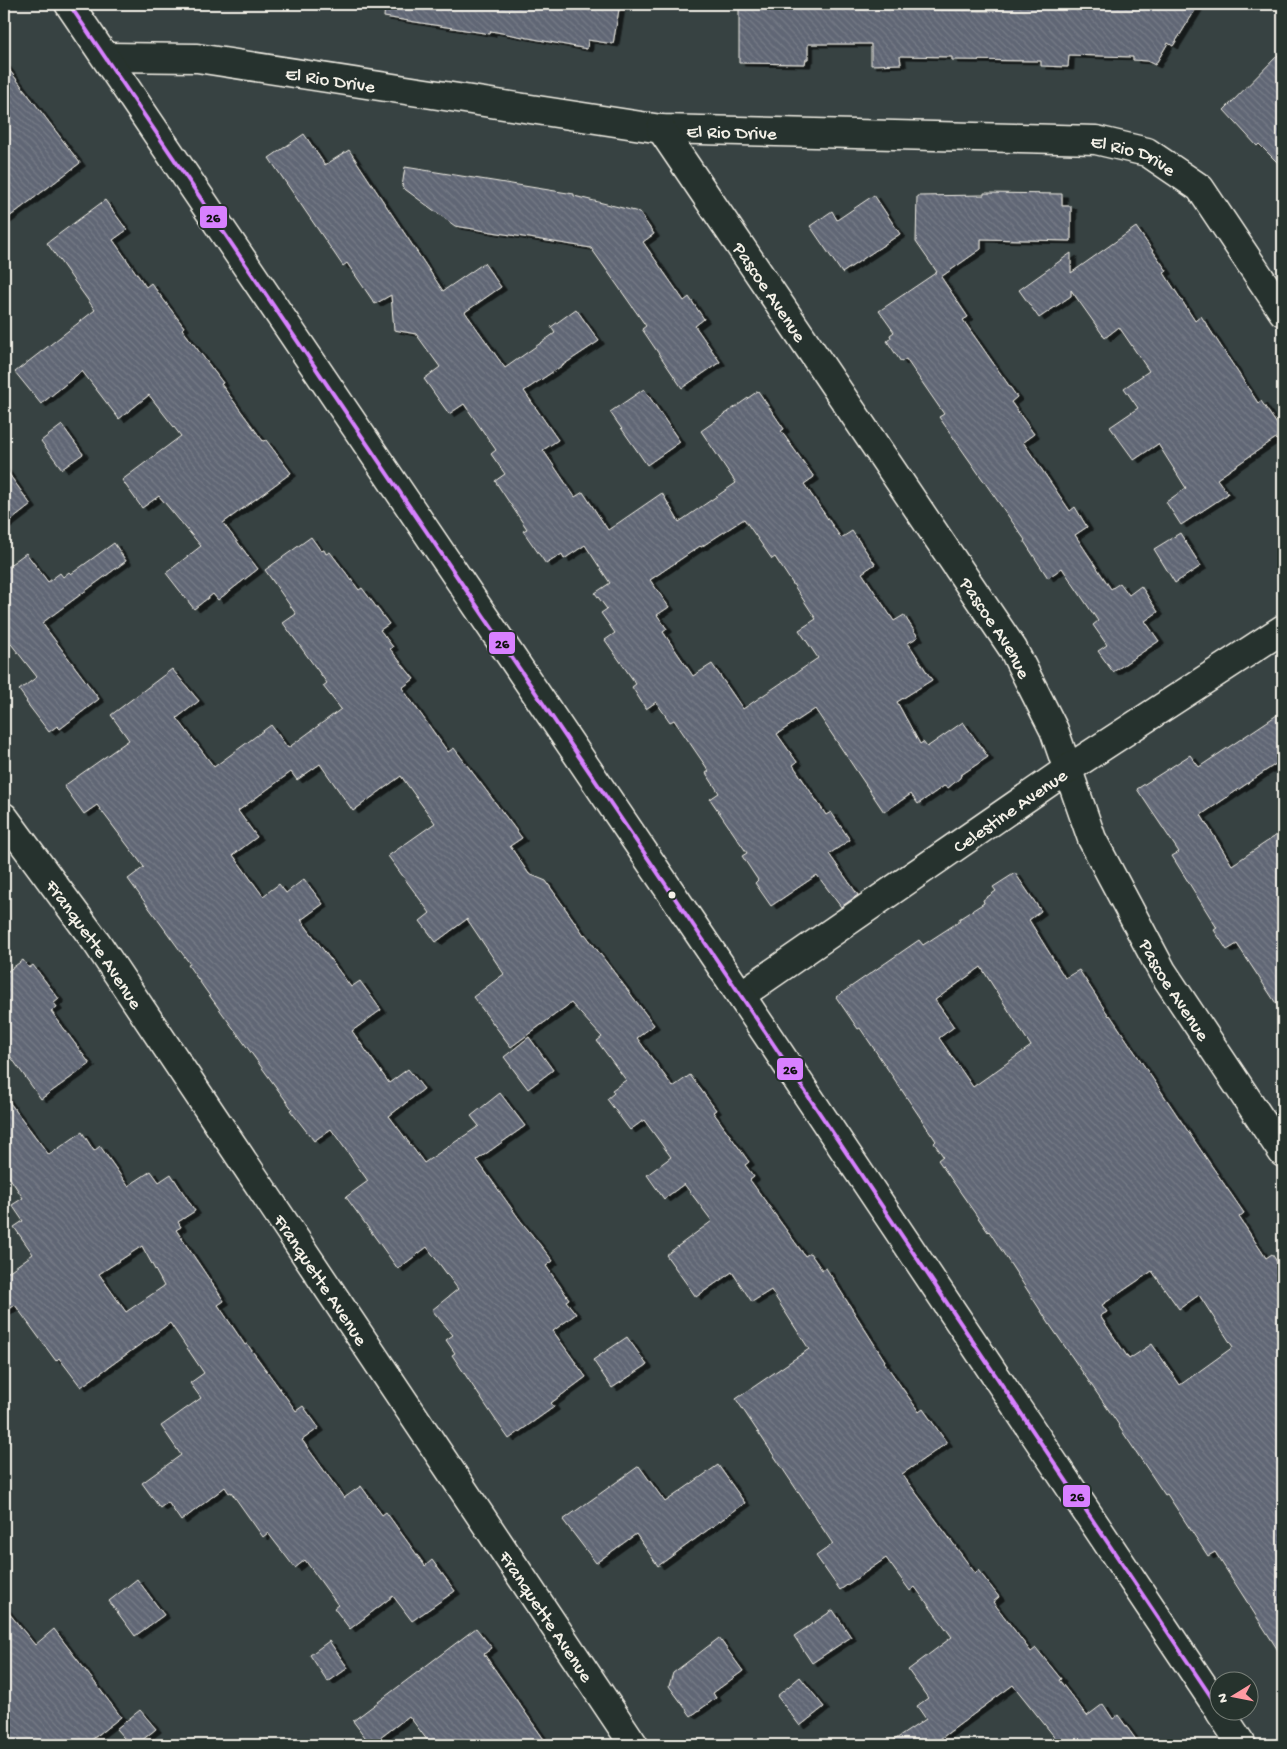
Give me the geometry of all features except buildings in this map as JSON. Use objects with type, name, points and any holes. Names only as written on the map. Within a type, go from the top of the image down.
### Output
[{"type":"street","points":[[69,4],[741,995],[1210,1696]]},
{"type":"street","name":"El Rio Drive","points":[[106,57],[197,58],[661,129],[1096,140],[1148,152],[1200,188],[1283,312]]},
{"type":"street","name":"Pascoe Avenue","points":[[661,129],[1013,649],[1054,730],[1092,839],[1162,971],[1283,1153]]},
{"type":"street","name":"Celestine Avenue","points":[[741,995],[1068,769],[1283,630]]},
{"type":"street","name":"Franquette Avenue","points":[[4,817],[97,942],[634,1745]]},
{"type":"street","points":[[1227,1722],[1242,1745]]},
{"type":"transit line","name":"26","points":[[69,4],[729,978],[1210,1695]]}]
